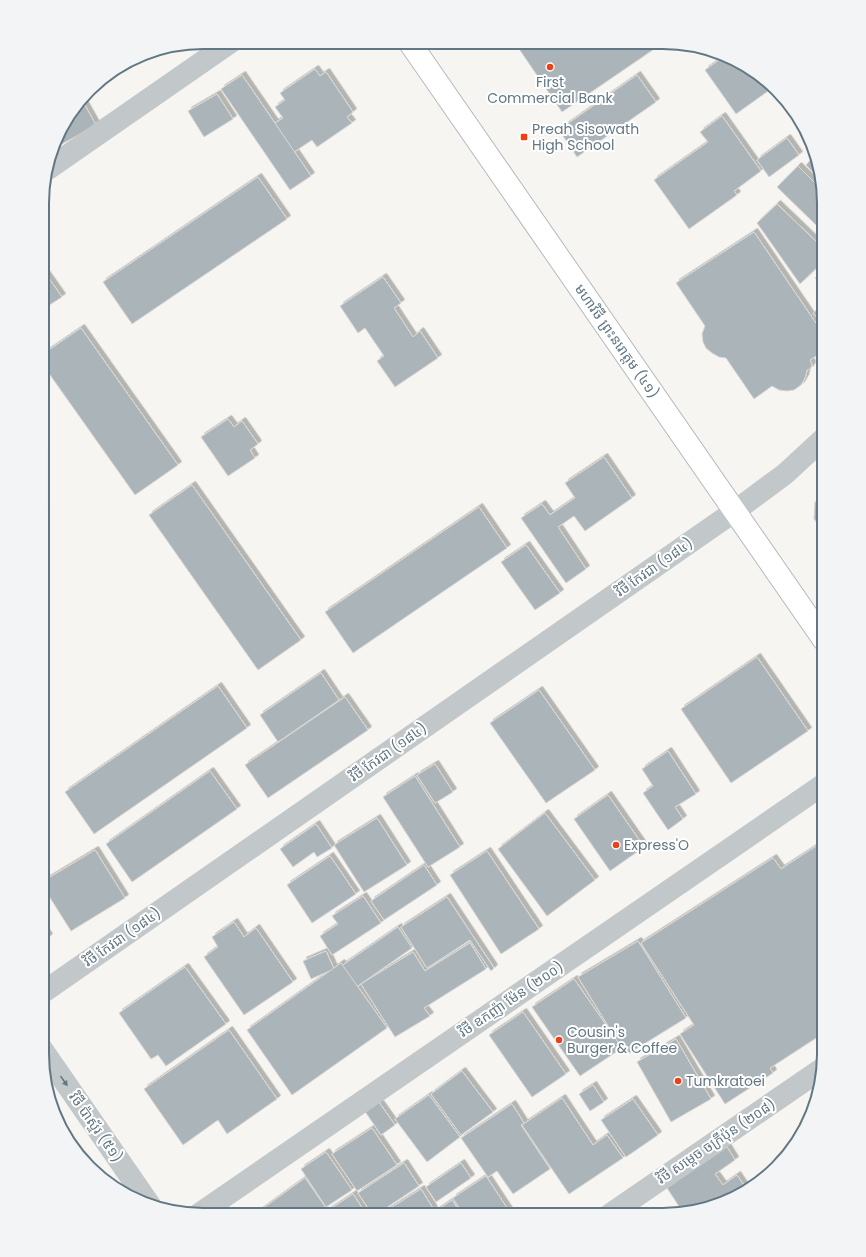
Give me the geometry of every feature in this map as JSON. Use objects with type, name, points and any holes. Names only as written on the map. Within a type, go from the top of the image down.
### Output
[{"type":"main road","name":"មហាវិថី ព្រះនរោត្តម (៤១)","points":[[414,49],[817,630]]},
{"type":"street","points":[[54,165],[221,49]]},
{"type":"street","name":"វិថី កែវជា (១៨៤)","points":[[49,988],[735,511],[785,474],[817,444]]},
{"type":"street","name":"វិថី ឧកញ៉ា ម៉ែន (២០០)","points":[[208,1208],[817,789]]},
{"type":"street","name":"វិថី ប៉ាស្ទ័រ (៥១)","points":[[49,1059],[144,1196]]},
{"type":"street","name":"វិថី សម្តេច ចក្រីប៉ុន (២០៨)","points":[[619,1208],[816,1073]]},
{"type":"building","points":[[519,49],[654,49],[562,112]]},
{"type":"building","points":[[719,60],[749,75],[769,91],[736,114],[705,70]]},
{"type":"building","points":[[315,69],[320,76],[326,72],[353,112],[347,117],[352,123],[317,147],[312,140],[294,152],[275,123],[283,118],[275,107],[285,100],[280,93]]},
{"type":"building","points":[[242,75],[311,176],[290,190],[221,89]]},
{"type":"building","points":[[637,75],[656,102],[577,157],[559,130]]},
{"type":"building","points":[[217,94],[233,119],[204,137],[188,111]]},
{"type":"building","points":[[84,104],[96,125],[62,144],[65,135],[75,117]]},
{"type":"building","points":[[722,116],[761,171],[734,191],[737,195],[689,229],[654,180],[708,142],[700,132]]},
{"type":"building","points":[[787,138],[799,155],[769,177],[757,160]]},
{"type":"building","points":[[811,159],[814,174],[806,165]]},
{"type":"building","points":[[798,166],[816,184],[817,226],[777,187]]},
{"type":"building","points":[[258,177],[287,219],[132,324],[103,282]]},
{"type":"building","points":[[777,204],[817,242],[817,268],[800,284],[757,223]]},
{"type":"building","points":[[754,232],[817,325],[817,356],[810,360],[812,365],[810,369],[807,370],[801,385],[794,390],[787,391],[779,390],[772,386],[754,399],[726,358],[719,357],[706,348],[703,342],[702,334],[705,326],[676,283]]},
{"type":"building","points":[[383,277],[401,303],[394,308],[413,337],[420,331],[438,358],[395,387],[377,361],[384,356],[365,328],[358,333],[340,306]]},
{"type":"building","points":[[49,279],[62,297],[49,305]]},
{"type":"building","points":[[817,310],[817,317],[813,313]]},
{"type":"building","points":[[81,328],[178,465],[135,495],[49,373],[49,350]]},
{"type":"building","points":[[228,419],[234,427],[242,421],[258,444],[250,450],[255,458],[228,476],[201,437]]},
{"type":"building","points":[[604,457],[632,498],[585,531],[574,516],[558,527],[586,569],[566,583],[521,518],[542,504],[550,515],[575,498],[565,483]]},
{"type":"building","points":[[192,485],[301,640],[258,670],[149,515]]},
{"type":"building","points":[[817,500],[817,523],[814,519],[815,502]]},
{"type":"building","points":[[479,507],[507,548],[353,653],[325,612]]},
{"type":"building","points":[[526,545],[560,593],[535,610],[501,562]]},
{"type":"building","points":[[757,657],[808,731],[731,783],[681,709]]},
{"type":"building","points":[[321,673],[339,700],[278,742],[260,715]]},
{"type":"building","points":[[218,686],[247,728],[94,834],[65,792]]},
{"type":"building","points":[[539,690],[595,770],[546,803],[490,723]]},
{"type":"building","points":[[345,697],[368,730],[268,798],[245,765]]},
{"type":"building","points":[[668,751],[696,794],[675,807],[683,819],[668,830],[643,793],[653,786],[642,769]]},
{"type":"building","points":[[435,764],[453,792],[435,803],[417,775]]},
{"type":"building","points":[[210,771],[237,809],[132,882],[106,844]]},
{"type":"building","points":[[415,776],[460,847],[428,867],[383,797]]},
{"type":"building","points":[[608,795],[644,847],[610,871],[574,819]]},
{"type":"building","points":[[545,813],[595,880],[547,916],[498,849]]},
{"type":"building","points":[[377,818],[407,865],[364,892],[334,845]]},
{"type":"building","points":[[316,824],[332,848],[317,857],[314,852],[293,867],[280,849]]},
{"type":"building","points":[[817,846],[817,1038],[770,1068],[773,1073],[725,1104],[680,1034],[694,1025],[641,943],[773,858],[781,869]]},
{"type":"building","points":[[95,850],[125,898],[71,931],[49,896],[49,878]]},
{"type":"building","points":[[487,851],[539,929],[501,954],[450,875]]},
{"type":"building","points":[[330,856],[356,894],[312,923],[287,885]]},
{"type":"building","points":[[424,865],[437,885],[384,920],[371,901]]},
{"type":"building","points":[[363,896],[381,923],[332,955],[320,936],[338,924],[332,916]]},
{"type":"building","points":[[447,897],[494,968],[491,971],[470,940],[427,968],[401,927]]},
{"type":"building","points":[[234,922],[244,937],[256,928],[293,982],[244,1015],[204,957],[218,947],[212,937]]},
{"type":"building","points":[[398,927],[412,948],[352,990],[337,969]]},
{"type":"building","points":[[638,941],[686,1018],[626,1055],[578,977]]},
{"type":"building","points":[[470,943],[486,969],[424,1008],[430,1016],[395,1037],[361,984],[413,952],[425,971]]},
{"type":"building","points":[[326,951],[334,969],[311,979],[303,961]]},
{"type":"building","points":[[341,963],[387,1028],[292,1095],[247,1030]]},
{"type":"building","points":[[185,967],[226,1024],[166,1066],[158,1055],[151,1059],[119,1013]]},
{"type":"building","points":[[574,979],[622,1048],[580,1076],[532,1007]]},
{"type":"building","points":[[523,1012],[566,1074],[532,1097],[489,1035]]},
{"type":"building","points":[[229,1030],[277,1099],[227,1134],[218,1120],[183,1145],[144,1089]]},
{"type":"building","points":[[676,1039],[711,1099],[671,1122],[637,1062]]},
{"type":"building","points":[[462,1071],[493,1112],[461,1135],[431,1094]]},
{"type":"building","points":[[593,1085],[604,1102],[590,1111],[579,1094]]},
{"type":"building","points":[[429,1095],[460,1137],[427,1162],[395,1119]]},
{"type":"building","points":[[562,1098],[593,1145],[607,1135],[623,1158],[569,1194],[522,1125]]},
{"type":"building","points":[[633,1099],[658,1135],[626,1157],[601,1120]]},
{"type":"building","points":[[378,1101],[395,1125],[381,1135],[364,1110]]},
{"type":"building","points":[[512,1104],[524,1123],[521,1125],[550,1169],[513,1194],[497,1171],[488,1177],[461,1138]]},
{"type":"building","points":[[372,1128],[397,1165],[357,1191],[332,1154]]},
{"type":"building","points":[[727,1147],[735,1160],[715,1174],[723,1185],[737,1175],[744,1185],[713,1200],[680,1207],[667,1188]]},
{"type":"building","points":[[326,1152],[352,1190],[326,1207],[301,1169]]},
{"type":"building","points":[[404,1163],[419,1186],[386,1208],[368,1208],[358,1193]]},
{"type":"building","points":[[461,1163],[471,1178],[436,1202],[426,1187]]},
{"type":"building","points":[[486,1176],[507,1208],[459,1208],[453,1198]]},
{"type":"building","points":[[305,1178],[326,1208],[264,1208]]},
{"type":"building","points":[[421,1189],[433,1208],[391,1208]]},
{"type":"building","points":[[353,1194],[362,1208],[332,1208]]},
{"type":"building","points":[[452,1200],[457,1208],[440,1208]]},
{"type":"place","name":"First Commercial Bank","points":[[550,67]]},
{"type":"place","name":"Preah Sisowath High School","points":[[524,137]]},
{"type":"place","name":"Express'O","points":[[616,845]]},
{"type":"place","name":"Cousin's Burger & Coffee","points":[[559,1040]]},
{"type":"place","name":"Tumkratoei","points":[[678,1081]]}]
